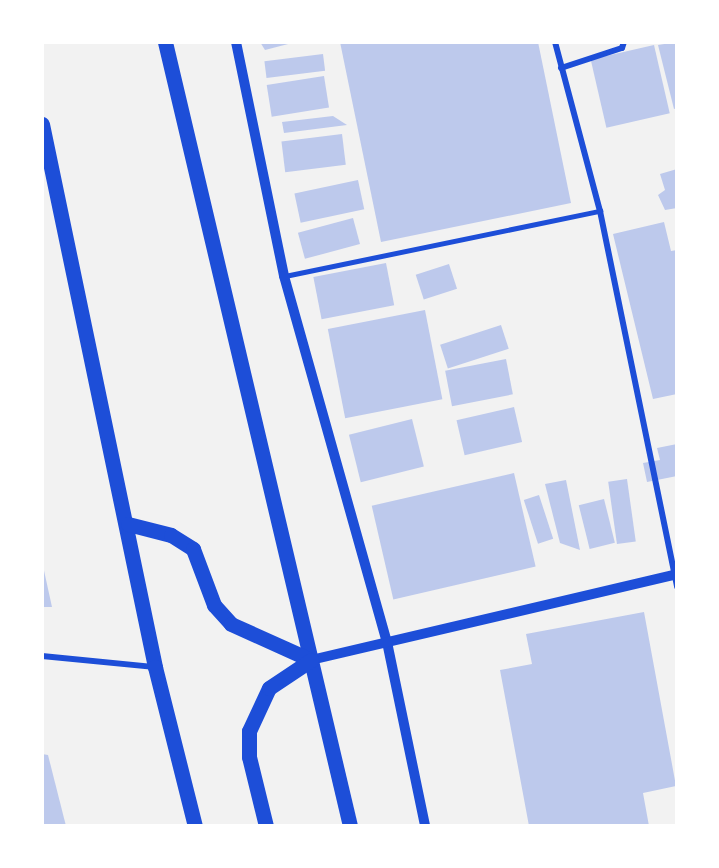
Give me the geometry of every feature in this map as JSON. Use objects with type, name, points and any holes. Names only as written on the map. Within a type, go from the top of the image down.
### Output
[{"type":"main road","points":[[165,42],[350,826]]},
{"type":"main road","points":[[42,124],[128,525],[155,667],[195,826]]},
{"type":"main road","points":[[128,525],[171,535],[193,549],[214,604],[231,624],[311,660]]},
{"type":"main road","points":[[266,826],[249,757],[249,731],[268,688],[311,660]]},
{"type":"street","points":[[236,42],[284,276],[387,642],[425,826]]},
{"type":"street","points":[[555,42],[600,212],[677,587]]},
{"type":"street","points":[[561,68],[622,48],[624,42]]},
{"type":"street","points":[[311,660],[676,574]]},
{"type":"street","points":[[42,656],[155,667]]},
{"type":"lane","points":[[284,276],[600,212]]},
{"type":"building","points":[[260,42],[292,42],[292,43],[265,50]]},
{"type":"building","points":[[340,42],[538,42],[571,203],[381,242]]},
{"type":"building","points":[[677,42],[677,108],[674,109],[658,45]]},
{"type":"building","points":[[654,45],[670,113],[606,128],[591,60]]},
{"type":"building","points":[[323,54],[325,71],[267,78],[264,61]]},
{"type":"building","points":[[324,76],[329,108],[272,117],[267,85]]},
{"type":"building","points":[[333,116],[347,125],[284,133],[282,122]]},
{"type":"building","points":[[342,134],[346,165],[285,172],[281,141]]},
{"type":"building","points":[[677,169],[677,208],[665,210],[658,195],[665,190],[660,174]]},
{"type":"building","points":[[358,180],[364,209],[301,223],[294,194]]},
{"type":"building","points":[[353,218],[360,244],[305,259],[298,233]]},
{"type":"building","points":[[664,222],[671,251],[677,250],[677,394],[653,399],[613,234]]},
{"type":"building","points":[[386,263],[394,305],[322,319],[313,277]]},
{"type":"building","points":[[449,264],[457,289],[424,300],[416,275]]},
{"type":"building","points":[[425,310],[442,399],[345,418],[328,329]]},
{"type":"building","points":[[501,325],[509,349],[448,369],[440,345]]},
{"type":"building","points":[[506,359],[513,394],[452,406],[445,371]]},
{"type":"building","points":[[514,407],[522,442],[465,455],[457,420]]},
{"type":"building","points":[[412,419],[424,467],[361,482],[349,435]]},
{"type":"building","points":[[677,444],[677,476],[647,482],[643,463],[660,460],[657,448]]},
{"type":"building","points":[[514,473],[536,567],[393,599],[372,506]]},
{"type":"building","points":[[627,479],[636,541],[617,544],[608,482]]},
{"type":"building","points":[[566,480],[580,550],[560,543],[545,484]]},
{"type":"building","points":[[539,495],[553,539],[538,544],[524,500]]},
{"type":"building","points":[[604,499],[615,543],[590,549],[579,505]]},
{"type":"building","points":[[43,566],[52,607],[42,607]]},
{"type":"building","points":[[644,612],[676,786],[643,793],[649,826],[529,826],[500,670],[532,664],[526,634]]},
{"type":"building","points":[[42,754],[48,755],[66,826],[42,826]]}]
